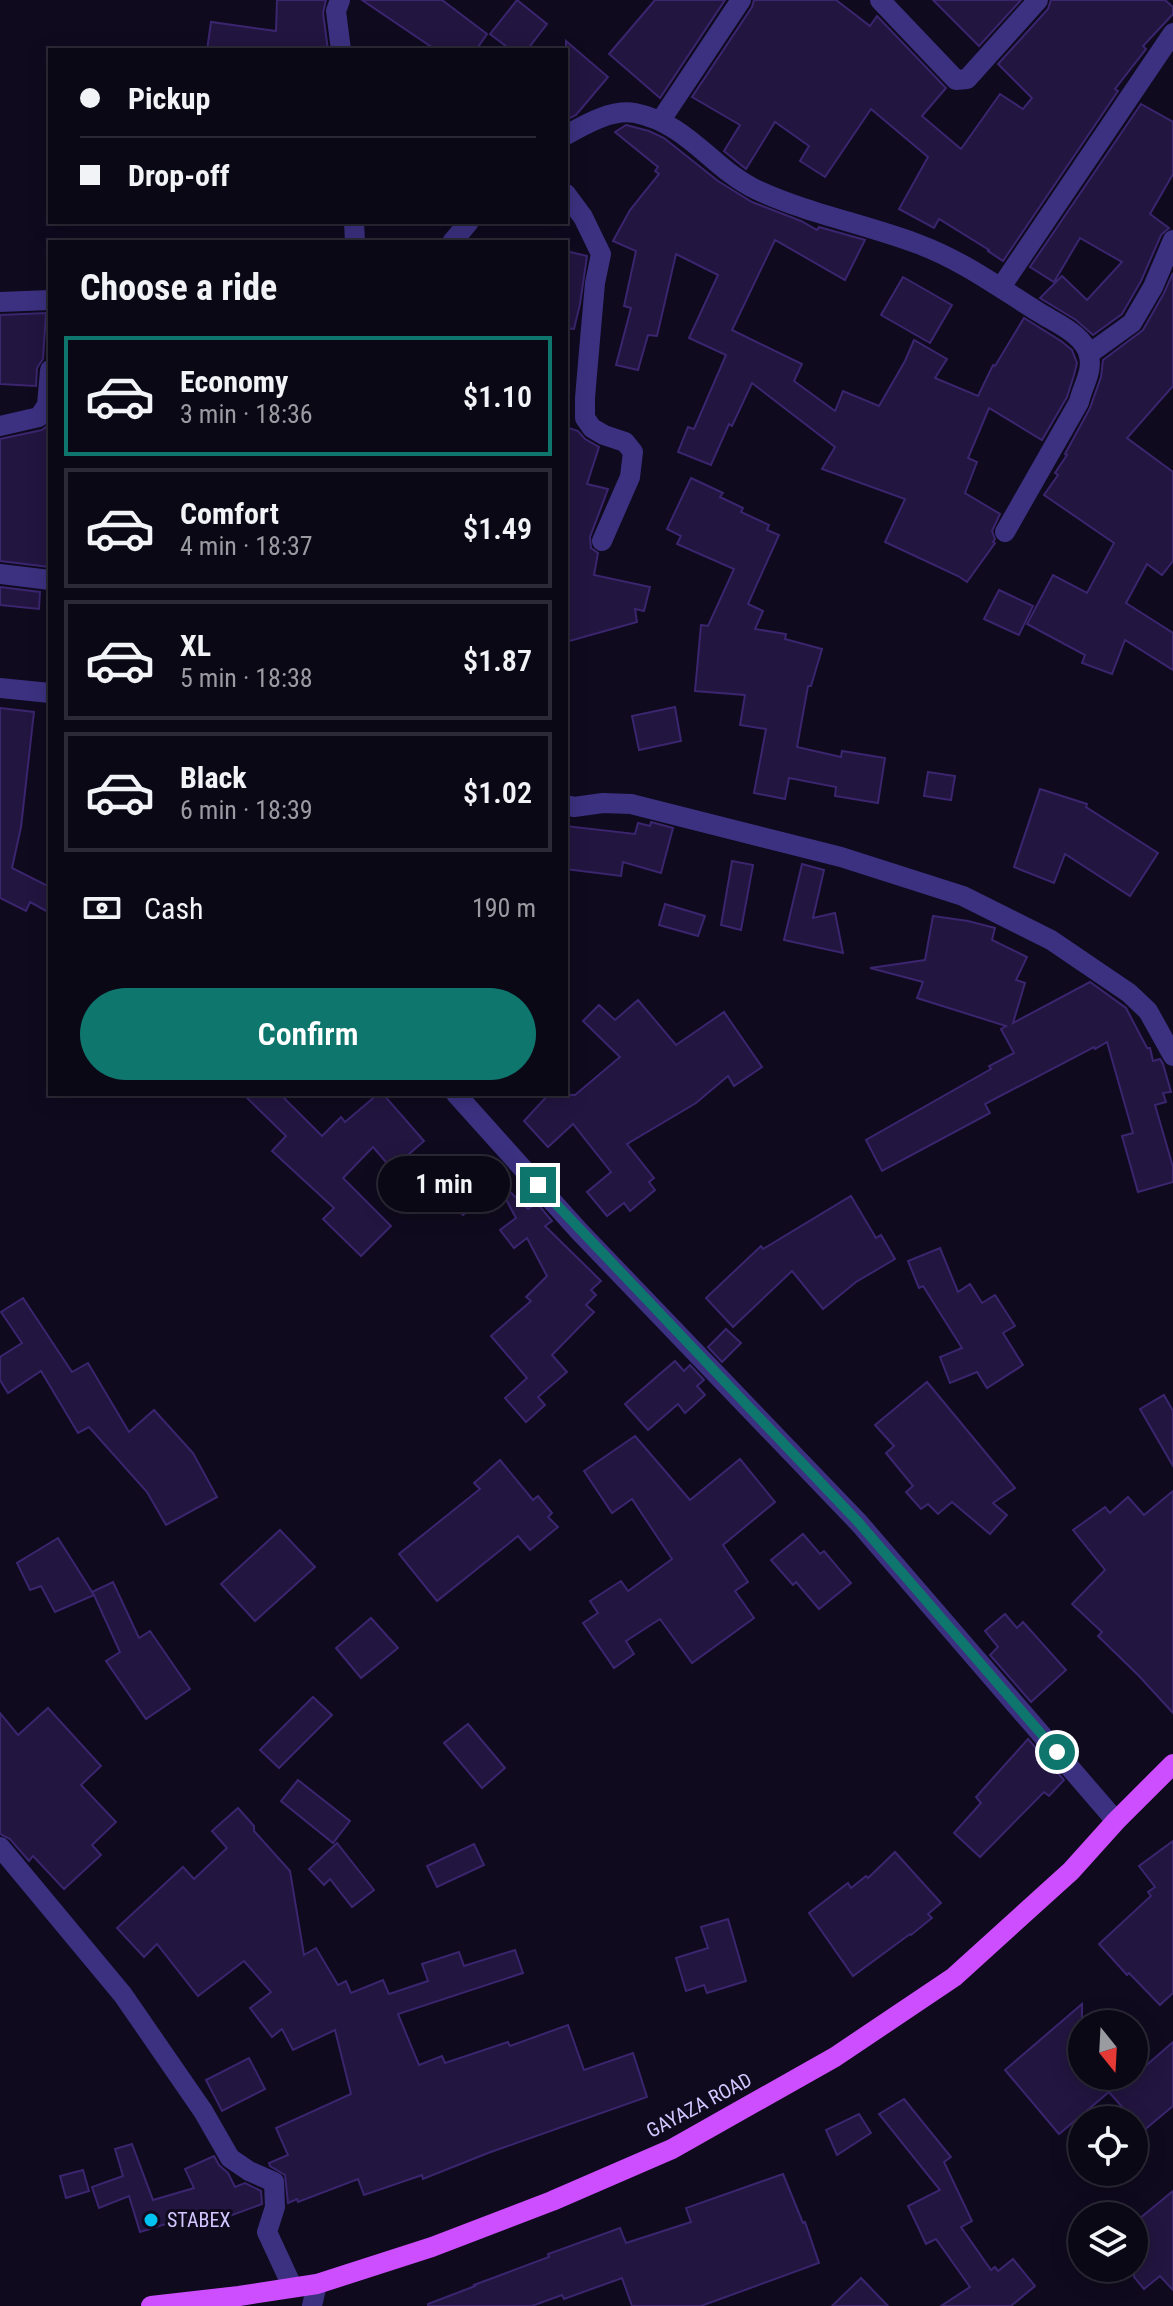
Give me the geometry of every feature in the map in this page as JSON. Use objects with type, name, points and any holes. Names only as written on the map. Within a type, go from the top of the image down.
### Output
[{"type":"main road","name":"GAYAZA ROAD","points":[[151,2306],[317,2284],[446,2242],[552,2201],[672,2149],[835,2057],[954,1977],[1071,1871],[1173,1764]]},
{"type":"street","points":[[340,0],[336,11],[341,48]]},
{"type":"street","points":[[661,120],[741,0]]},
{"type":"street","points":[[880,0],[956,80],[962,81],[1038,0]]},
{"type":"street","points":[[1001,287],[1173,33]]},
{"type":"street","points":[[568,134],[597,119],[630,112],[661,120],[699,145],[725,169],[753,188],[833,218],[920,244],[1001,287],[1077,337],[1089,354],[1089,373],[1079,402],[1005,532]]},
{"type":"street","points":[[568,197],[583,217],[601,254],[595,283],[585,418],[592,428],[625,442],[633,452],[630,477],[602,541]]},
{"type":"street","points":[[454,240],[467,224]]},
{"type":"street","points":[[1089,354],[1132,323],[1153,287],[1173,240]]},
{"type":"street","points":[[0,302],[48,300]]},
{"type":"street","points":[[0,426],[39,417],[47,405],[48,393]]},
{"type":"street","points":[[0,574],[48,580]]},
{"type":"street","points":[[0,688],[48,693]]},
{"type":"street","points":[[568,805],[631,804],[841,857],[963,896],[1051,940],[1129,993],[1148,1011],[1173,1056]]},
{"type":"street","points":[[458,1096],[579,1231],[859,1523],[1116,1821]]},
{"type":"street","points":[[0,1847],[123,1995],[203,2111],[230,2158],[274,2182],[275,2207],[267,2232],[292,2286]]},
{"type":"street","points":[[312,2306],[317,2284]]},
{"type":"building","points":[[277,0],[326,0],[323,13],[328,48],[207,48],[211,22],[276,31]]},
{"type":"building","points":[[362,0],[442,0],[487,34],[477,48],[433,48]]},
{"type":"building","points":[[517,0],[547,24],[529,48],[508,48],[490,34]]},
{"type":"building","points":[[655,0],[725,0],[660,98],[609,54]]},
{"type":"building","points":[[754,0],[836,0],[870,26],[877,16],[946,88],[922,116],[961,149],[1000,94],[1023,109],[1032,98],[998,64],[1048,9],[1051,0],[1165,0],[1173,7],[1173,14],[1143,46],[1146,49],[1115,89],[1118,91],[1003,261],[939,219],[934,228],[899,209],[928,157],[871,109],[825,177],[800,161],[809,146],[775,122],[746,169],[724,151],[740,125],[692,97]]},
{"type":"building","points":[[933,0],[1021,0],[979,46]]},
{"type":"building","points":[[566,41],[608,77],[576,115],[568,119],[568,48]]},
{"type":"building","points":[[1141,104],[1173,122],[1173,174],[1150,214],[1169,228],[1161,235],[1141,281],[1122,314],[1093,335],[1076,320],[1040,298],[1062,276],[1087,300],[1122,262],[1080,238],[1054,282],[1030,267]]},
{"type":"building","points":[[626,125],[664,138],[718,181],[752,202],[817,230],[819,227],[865,240],[845,280],[775,240],[732,330],[802,364],[794,381],[835,411],[843,391],[879,406],[914,340],[947,359],[935,378],[978,396],[993,365],[1024,318],[1072,350],[1077,363],[1067,397],[1042,440],[989,408],[968,458],[977,462],[965,493],[1000,514],[992,531],[995,543],[967,582],[885,542],[905,499],[822,469],[835,447],[752,383],[711,465],[678,452],[688,427],[694,429],[726,355],[689,338],[718,275],[676,254],[657,336],[648,335],[638,370],[616,365],[631,308],[624,306],[636,251],[613,241],[630,210],[659,174],[655,171],[658,167],[615,132]]},
{"type":"building","points":[[568,251],[587,256],[574,329],[568,328]]},
{"type":"building","points":[[1173,273],[1173,386],[1127,438],[1173,472],[1173,561],[1162,575],[1147,564],[1126,603],[1173,633],[1173,670],[1125,640],[1112,674],[1082,663],[1085,655],[1027,624],[1053,575],[1087,593],[1114,543],[1044,495],[1058,475],[1055,473],[1090,408],[1101,377],[1103,360],[1143,330]]},
{"type":"building","points":[[903,277],[952,305],[930,343],[881,315]]},
{"type":"building","points":[[46,313],[43,359],[37,368],[36,386],[0,384],[0,315]]},
{"type":"building","points":[[47,426],[48,567],[0,561],[0,439],[42,430]]},
{"type":"building","points":[[568,428],[578,431],[599,447],[587,484],[608,489],[590,537],[591,548],[598,553],[594,575],[650,587],[644,611],[635,609],[637,622],[568,641]]},
{"type":"building","points":[[691,478],[723,493],[720,497],[743,508],[741,512],[769,525],[767,530],[779,535],[748,604],[763,611],[755,629],[786,634],[785,639],[822,649],[811,686],[808,686],[797,747],[841,757],[842,751],[885,758],[878,803],[835,796],[836,787],[789,778],[785,799],[754,793],[766,729],[740,725],[745,695],[695,691],[701,625],[708,626],[734,569],[677,544],[681,536],[667,529]]},
{"type":"building","points":[[0,587],[40,592],[39,609],[0,605]]},
{"type":"building","points":[[999,590],[1033,606],[1019,635],[984,619]]},
{"type":"building","points":[[675,707],[681,741],[639,750],[632,716]]},
{"type":"building","points":[[0,708],[34,712],[21,827],[12,868],[48,886],[48,912],[30,902],[26,911],[0,898]]},
{"type":"building","points":[[928,772],[955,776],[951,800],[924,796]]},
{"type":"building","points":[[1040,789],[1087,804],[1086,807],[1158,853],[1130,896],[1065,854],[1054,883],[1014,867]]},
{"type":"building","points":[[651,822],[673,828],[661,873],[623,862],[621,876],[568,869],[568,826],[635,834],[638,823],[650,826]]},
{"type":"building","points":[[732,861],[753,865],[741,930],[721,925]]},
{"type":"building","points":[[802,864],[824,870],[813,918],[835,913],[843,953],[784,940]]},
{"type":"building","points":[[665,904],[705,916],[698,936],[659,925]]},
{"type":"building","points":[[933,916],[995,928],[992,940],[1027,957],[1016,980],[1025,983],[1013,1023],[1090,982],[1126,1008],[1147,1048],[1150,1048],[1153,1061],[1160,1059],[1163,1064],[1171,1092],[1163,1093],[1166,1102],[1155,1105],[1173,1167],[1173,1182],[1138,1192],[1122,1136],[1133,1133],[1107,1042],[985,1104],[990,1113],[882,1171],[866,1140],[1014,1053],[1001,1029],[1006,1026],[917,998],[923,982],[870,968],[925,960]]},
{"type":"building","points":[[638,1000],[676,1045],[724,1012],[762,1067],[734,1086],[728,1076],[696,1103],[627,1144],[654,1178],[649,1182],[655,1190],[630,1211],[624,1203],[607,1216],[587,1192],[611,1172],[573,1124],[548,1147],[524,1121],[547,1096],[575,1095],[620,1057],[583,1021],[599,1005],[615,1020]]},
{"type":"building","points":[[245,1096],[282,1096],[322,1136],[341,1117],[345,1122],[376,1096],[385,1096],[424,1141],[392,1169],[373,1147],[343,1178],[391,1226],[361,1256],[323,1219],[334,1208],[272,1151],[286,1136]]},
{"type":"building","points":[[469,1164],[492,1191],[463,1215],[440,1188]]},
{"type":"building","points":[[505,1187],[528,1209],[537,1203],[552,1221],[545,1226],[601,1281],[591,1290],[596,1295],[586,1305],[594,1312],[552,1355],[567,1372],[538,1397],[545,1405],[526,1422],[505,1398],[527,1378],[491,1336],[531,1301],[526,1297],[547,1276],[527,1238],[514,1248],[500,1230],[516,1218],[501,1190]]},
{"type":"building","points":[[851,1196],[876,1238],[881,1235],[895,1259],[856,1282],[823,1309],[792,1271],[733,1327],[706,1298],[761,1246],[763,1249]]},
{"type":"building","points":[[940,1248],[958,1292],[970,1284],[982,1303],[995,1295],[1015,1326],[1003,1333],[1023,1365],[987,1388],[977,1372],[950,1383],[940,1357],[962,1348],[923,1286],[919,1288],[908,1261]]},
{"type":"building","points":[[23,1298],[72,1372],[88,1363],[129,1432],[154,1410],[193,1453],[217,1497],[166,1525],[147,1492],[89,1427],[78,1433],[41,1371],[8,1393],[0,1380],[0,1357],[22,1343],[1,1312]]},
{"type":"building","points":[[726,1329],[741,1343],[722,1362],[708,1347]]},
{"type":"building","points":[[675,1361],[684,1371],[690,1365],[704,1380],[697,1386],[705,1395],[685,1413],[678,1404],[648,1430],[625,1404]]},
{"type":"building","points":[[927,1382],[1015,1488],[993,1503],[1007,1515],[990,1534],[952,1502],[938,1514],[928,1504],[921,1509],[906,1492],[913,1486],[886,1453],[894,1446],[875,1425]]},
{"type":"building","points":[[1164,1395],[1173,1411],[1173,1466],[1140,1409]]},
{"type":"building","points":[[635,1436],[690,1500],[740,1459],[775,1502],[723,1545],[748,1582],[735,1591],[754,1618],[692,1663],[660,1619],[626,1641],[634,1654],[614,1668],[583,1623],[598,1613],[590,1601],[621,1581],[628,1591],[672,1559],[632,1499],[612,1513],[584,1471]]},
{"type":"building","points":[[500,1460],[533,1500],[538,1496],[552,1513],[548,1517],[558,1527],[530,1550],[518,1536],[437,1601],[399,1554],[480,1489],[474,1483]]},
{"type":"building","points":[[1173,1491],[1173,1713],[1098,1636],[1102,1632],[1072,1604],[1105,1570],[1073,1530],[1105,1507],[1110,1513],[1128,1497],[1144,1515]]},
{"type":"building","points":[[280,1530],[315,1567],[255,1621],[221,1584]]},
{"type":"building","points":[[803,1534],[820,1554],[824,1551],[851,1583],[819,1609],[796,1582],[793,1585],[771,1560]]},
{"type":"building","points":[[58,1538],[92,1592],[113,1582],[139,1638],[150,1631],[190,1689],[146,1719],[106,1661],[120,1652],[94,1595],[55,1612],[41,1586],[30,1590],[17,1563]]},
{"type":"building","points":[[1005,1614],[1017,1628],[1023,1622],[1066,1670],[1031,1702],[990,1655],[998,1647],[985,1631]]},
{"type":"building","points":[[371,1618],[398,1648],[361,1678],[336,1648]]},
{"type":"building","points":[[313,1697],[332,1715],[279,1768],[260,1750]]},
{"type":"building","points":[[48,1708],[101,1766],[81,1785],[116,1822],[92,1845],[101,1855],[64,1889],[33,1856],[29,1861],[10,1839],[0,1834],[0,1713],[18,1735]]},
{"type":"building","points":[[468,1724],[505,1768],[482,1788],[444,1743]]},
{"type":"building","points":[[1028,1739],[1064,1780],[1049,1796],[1044,1792],[980,1857],[954,1833],[981,1803],[976,1797]]},
{"type":"building","points":[[298,1780],[350,1821],[333,1843],[281,1801]]},
{"type":"building","points":[[238,1808],[290,1871],[304,1955],[316,1948],[338,1985],[346,1981],[351,1993],[383,1980],[389,1994],[428,1981],[422,1964],[459,1952],[464,1966],[515,1950],[523,1973],[398,2014],[419,2065],[442,2056],[445,2063],[508,2042],[510,2046],[568,2025],[584,2070],[633,2053],[647,2097],[423,2179],[422,2175],[364,2195],[358,2179],[288,2203],[285,2175],[269,2163],[288,2155],[276,2128],[351,2094],[335,2030],[293,2050],[282,2029],[272,2037],[250,2008],[271,1992],[244,1961],[198,1996],[157,1944],[144,1957],[117,1928],[183,1867],[194,1879],[227,1848],[212,1831]]},
{"type":"building","points":[[1173,1841],[1173,1993],[1160,2005],[1099,1944],[1151,1896],[1148,1892],[1155,1887],[1139,1866]]},
{"type":"building","points":[[337,1843],[374,1890],[352,1907],[330,1879],[324,1885],[309,1869]]},
{"type":"building","points":[[474,1844],[484,1865],[437,1887],[427,1866]]},
{"type":"building","points":[[895,1852],[941,1903],[928,1914],[932,1918],[853,1976],[809,1913],[848,1883],[851,1888],[866,1876],[868,1878]]},
{"type":"building","points":[[728,1919],[746,1981],[707,1993],[704,1985],[686,1991],[676,1958],[708,1948],[701,1927]]},
{"type":"building","points":[[1068,2016],[1068,2090],[1148,2090],[1148,2064],[1173,2042],[1173,2106],[1148,2127],[1148,2106],[1121,2106],[1109,2092],[1092,2106],[1068,2106],[1068,2126],[1059,2134],[1005,2070]]},
{"type":"building","points":[[249,2058],[265,2089],[222,2111],[206,2080]]},
{"type":"building","points":[[904,2099],[951,2157],[944,2162],[972,2221],[961,2227],[991,2270],[995,2267],[998,2271],[1013,2259],[1035,2286],[1011,2306],[941,2306],[970,2287],[936,2239],[926,2244],[908,2206],[940,2190],[879,2114]]},
{"type":"building","points":[[859,2114],[871,2133],[837,2155],[826,2130]]},
{"type":"building","points":[[132,2144],[153,2200],[194,2188],[185,2169],[214,2156],[235,2187],[245,2183],[261,2191],[262,2204],[205,2225],[201,2213],[140,2232],[129,2196],[99,2208],[92,2187],[123,2176],[115,2149]]},
{"type":"building","points":[[83,2170],[89,2191],[66,2198],[60,2176]]},
{"type":"building","points":[[783,2174],[819,2263],[701,2306],[632,2306],[622,2278],[564,2299],[562,2295],[532,2306],[428,2306],[549,2257],[548,2254],[620,2228],[626,2243],[691,2222],[686,2208]]},
{"type":"building","points":[[1173,2191],[1173,2290],[1160,2276],[1144,2289],[1138,2282],[1148,2282],[1148,2212]]},
{"type":"building","points":[[861,2278],[888,2306],[832,2306]]},
{"type":"place","name":"STABEX","points":[[151,2220]]},
{"type":"route","points":[[538,1185],[859,1523],[1057,1752]]}]
